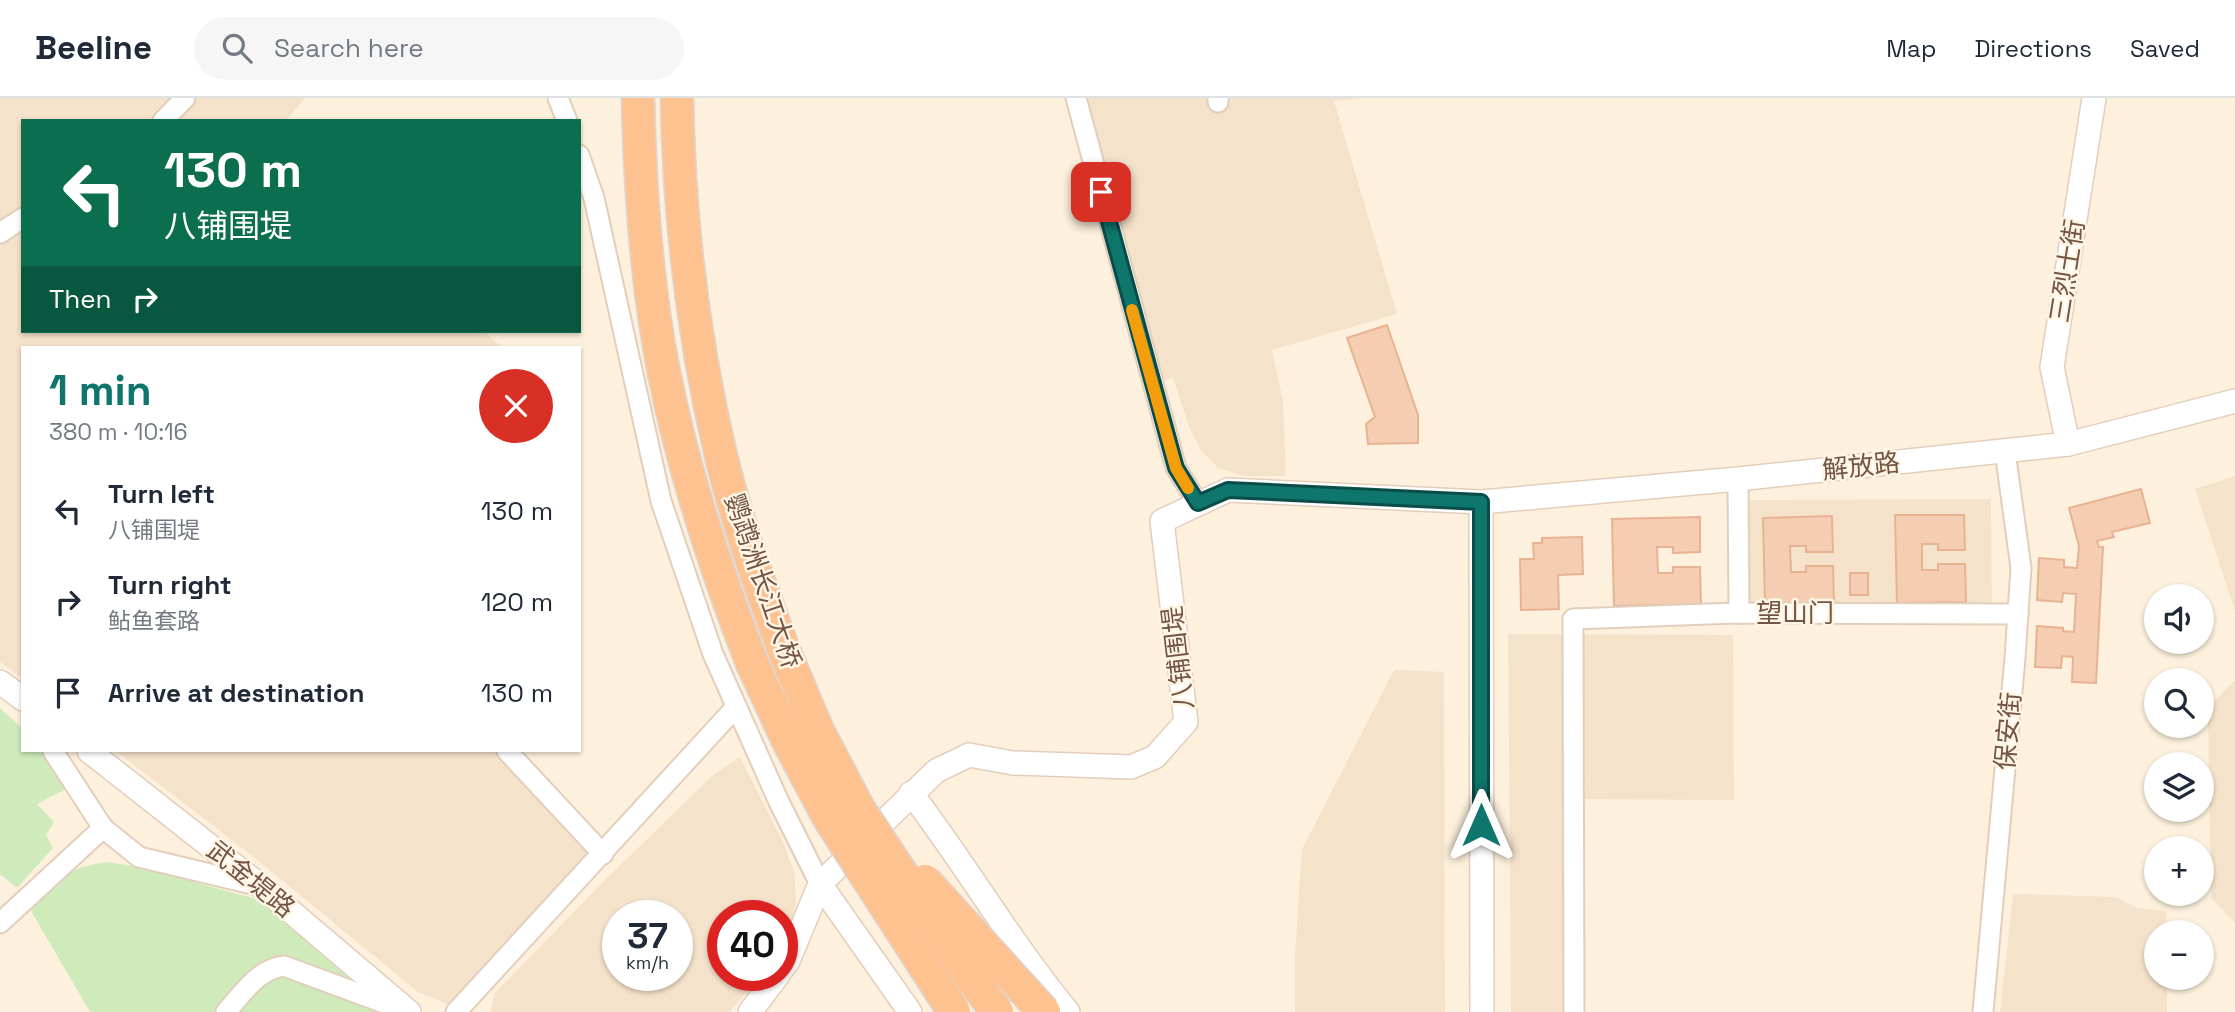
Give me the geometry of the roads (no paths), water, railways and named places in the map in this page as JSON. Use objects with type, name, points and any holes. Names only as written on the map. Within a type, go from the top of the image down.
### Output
[{"type":"highway","name":"鹦鹉洲长江大桥","points":[[638,98],[639,154],[649,274],[664,372],[687,472],[716,572],[752,663],[789,743],[849,852],[954,1012]]},
{"type":"highway","name":"鹦鹉洲长江大桥","points":[[677,98],[678,160],[686,265],[701,362],[722,457],[750,557],[783,648],[818,731],[859,809],[969,975],[998,1012]]},
{"type":"highway","points":[[859,809],[1044,1012]]},
{"type":"highway","points":[[849,852],[911,981],[933,1012]]},
{"type":"street","points":[[165,119],[185,98]]},
{"type":"street","points":[[558,98],[566,119]]},
{"type":"street","points":[[1076,98],[1176,468],[1198,503]]},
{"type":"street","name":"三烈士街","points":[[2068,444],[2052,367],[2094,98]]},
{"type":"street","points":[[582,162],[594,198],[661,501],[713,653],[820,884],[910,1012]]},
{"type":"street","points":[[0,233],[21,219]]},
{"type":"street","name":"解放路","points":[[1481,502],[1738,479],[2068,444],[2235,401]]},
{"type":"street","name":"保安街","points":[[1983,1012],[2021,568],[2005,451]]},
{"type":"street","points":[[1738,479],[1739,613]]},
{"type":"street","name":"八铺围堤","points":[[798,939],[820,884],[936,771],[969,755],[1013,763],[1131,767],[1155,757],[1175,736],[1186,722],[1162,521],[1228,490],[1481,502]]},
{"type":"street","points":[[1481,502],[1482,1012]]},
{"type":"street","name":"望山门","points":[[1574,1012],[1573,619],[1739,613],[2018,614]]},
{"type":"street","points":[[456,1012],[736,707]]},
{"type":"street","points":[[54,752],[103,828],[139,857],[262,887]]},
{"type":"street","name":"武金堤路","points":[[90,752],[262,887],[408,1012]]},
{"type":"street","points":[[508,752],[603,854]]},
{"type":"street","points":[[911,793],[944,836],[1039,978],[1068,1012]]},
{"type":"street","points":[[0,923],[103,828]]},
{"type":"street","points":[[226,1012],[258,976],[271,968],[284,966],[408,1012]]},
{"type":"street","points":[[750,1012],[766,991]]}]
